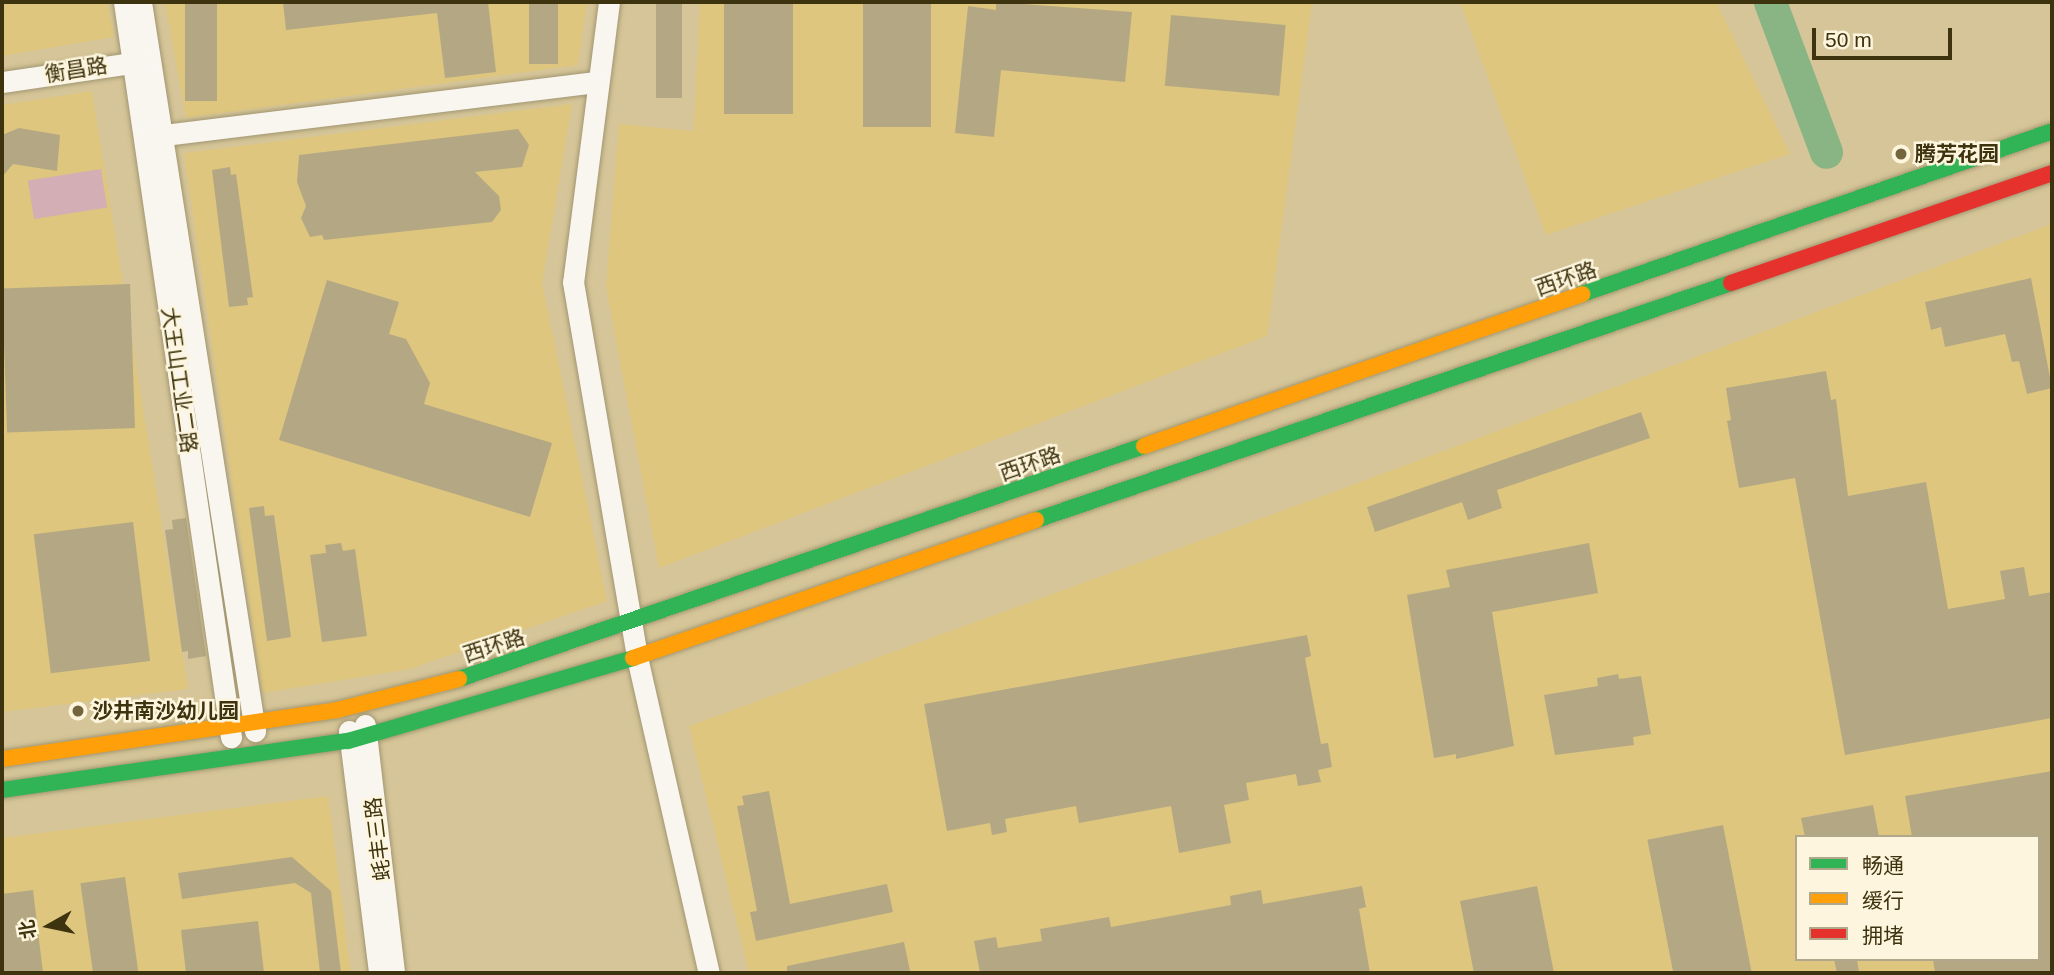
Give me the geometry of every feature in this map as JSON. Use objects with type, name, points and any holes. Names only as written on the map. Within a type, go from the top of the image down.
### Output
[{"type":"main road","name":"西环路","points":[[2,760],[229,727],[355,706],[426,690],[631,624],[2052,131]]},
{"type":"main road","points":[[2,790],[358,738],[637,657],[2052,173]]},
{"type":"street","name":"大王山工业二路","points":[[124,2],[142,61]]},
{"type":"street","name":"大王山工业二路","points":[[141,2],[142,61],[234,758]]},
{"type":"street","points":[[609,2],[573,282],[637,657],[709,973]]},
{"type":"street","name":"衡昌路","points":[[2,82],[142,61]]},
{"type":"street","points":[[153,136],[598,82]]},
{"type":"street","name":"大王山工业二路","points":[[153,136],[259,754]]},
{"type":"street","name":"蚝丰三路","points":[[355,706],[379,973]]},
{"type":"street","name":"蚝丰三路","points":[[358,738],[394,973]]},
{"type":"shaded area","points":[[2,2],[107,2],[114,37],[2,56]]},
{"type":"shaded area","points":[[165,2],[587,2],[578,65],[186,118]]},
{"type":"shaded area","points":[[700,2],[1312,2],[1267,336],[659,568],[606,287],[619,124],[694,131]]},
{"type":"shaded area","points":[[1460,2],[1716,2],[1790,154],[1546,235]]},
{"type":"shaded area","points":[[92,91],[188,689],[2,712],[2,105]]},
{"type":"shaded area","points":[[572,104],[542,283],[607,601],[410,669],[263,693],[184,153]]},
{"type":"shaded area","points":[[101,169],[107,208],[34,219],[28,181]]},
{"type":"shaded area","points":[[2052,224],[2052,973],[749,973],[689,726],[1320,497]]},
{"type":"shaded area","points":[[328,796],[351,973],[2,973],[2,838]]},
{"type":"building","points":[[185,2],[217,2],[217,101],[185,101]]},
{"type":"building","points":[[283,2],[488,2],[496,72],[445,78],[437,13],[286,30]]},
{"type":"building","points":[[529,2],[558,2],[558,64],[529,64]]},
{"type":"building","points":[[656,2],[682,2],[682,98],[656,98]]},
{"type":"building","points":[[724,2],[793,2],[793,114],[724,114]]},
{"type":"building","points":[[863,2],[931,2],[931,127],[863,127]]},
{"type":"building","points":[[996,2],[1132,12],[1125,82],[1001,70],[994,137],[955,133],[968,6],[996,10]]},
{"type":"building","points":[[1171,15],[1286,25],[1279,96],[1165,86]]},
{"type":"building","points":[[19,128],[60,135],[57,171],[13,164],[2,177],[2,135]]},
{"type":"building","points":[[518,129],[529,145],[522,167],[475,172],[499,196],[501,210],[492,222],[324,240],[322,235],[310,237],[301,218],[306,206],[297,182],[299,155]]},
{"type":"building","points":[[230,167],[231,175],[236,174],[253,297],[247,298],[248,305],[229,307],[212,170]]},
{"type":"building","points":[[2031,278],[2052,388],[2027,394],[2019,361],[2012,362],[2005,334],[1945,347],[1941,327],[1931,330],[1925,302]]},
{"type":"building","points":[[327,280],[399,302],[389,334],[406,339],[430,383],[424,404],[552,443],[530,517],[279,440]]},
{"type":"building","points":[[130,284],[135,428],[7,432],[2,288]]},
{"type":"building","points":[[1826,371],[1831,400],[1836,399],[1848,496],[1926,482],[1948,609],[2005,599],[2000,571],[2024,567],[2029,596],[2052,592],[2052,718],[1845,755],[1795,478],[1739,488],[1727,421],[1731,420],[1726,388]]},
{"type":"building","points":[[1641,412],[1650,438],[1497,490],[1502,508],[1468,520],[1462,502],[1375,532],[1367,507]]},
{"type":"building","points":[[264,506],[265,516],[274,515],[291,637],[267,641],[249,508]]},
{"type":"building","points":[[186,518],[206,656],[188,659],[188,651],[182,652],[165,530],[173,529],[172,520]]},
{"type":"building","points":[[133,522],[150,661],[51,673],[34,534]]},
{"type":"building","points":[[341,543],[343,551],[355,549],[367,636],[322,642],[310,555],[326,553],[325,545]]},
{"type":"building","points":[[1589,543],[1598,593],[1492,612],[1514,746],[1456,759],[1456,754],[1434,758],[1407,595],[1450,587],[1446,570]]},
{"type":"building","points":[[1307,635],[1311,656],[1305,658],[1321,744],[1328,743],[1332,767],[1318,770],[1321,782],[1298,786],[1296,774],[1246,783],[1249,800],[1224,805],[1231,843],[1179,853],[1171,806],[1079,823],[1076,806],[1005,819],[1007,832],[992,835],[990,823],[947,831],[924,704]]},
{"type":"building","points":[[1618,674],[1619,679],[1641,676],[1651,734],[1633,737],[1634,745],[1555,755],[1544,695],[1598,686],[1597,678]]},
{"type":"building","points":[[2052,771],[2052,973],[1935,973],[1933,961],[2040,961],[2040,835],[1912,835],[1905,796]]},
{"type":"building","points":[[769,791],[790,904],[887,884],[893,912],[756,941],[750,912],[757,911],[737,806],[744,805],[742,796]]},
{"type":"building","points":[[1873,805],[1879,835],[1805,835],[1801,818]]},
{"type":"building","points":[[1723,825],[1752,973],[1673,973],[1647,840]]},
{"type":"building","points":[[292,857],[331,891],[341,973],[320,973],[311,893],[295,883],[182,899],[178,873]]},
{"type":"building","points":[[125,877],[138,973],[93,973],[80,883]]},
{"type":"building","points":[[1362,886],[1366,907],[1359,909],[1370,973],[980,973],[974,941],[996,937],[998,948],[1042,941],[1040,929],[1109,917],[1111,927],[1231,905],[1230,896],[1261,890],[1263,904]]},
{"type":"building","points":[[1537,886],[1554,973],[1474,973],[1460,901]]},
{"type":"building","points":[[33,890],[43,973],[2,973],[2,894]]},
{"type":"building","points":[[258,921],[264,973],[186,973],[181,930]]},
{"type":"building","points":[[904,942],[910,971],[787,973],[787,966]]},
{"type":"building","points":[[1834,961],[1857,961],[1859,973],[1837,973]]},
{"type":"waterway","points":[[1770,2],[1826,152]]},
{"type":"traffic: fast","points":[[1582,294],[2052,131]]},
{"type":"traffic: fast","points":[[1036,520],[1731,283]]},
{"type":"traffic: fast","points":[[459,679],[1144,446]]},
{"type":"traffic: fast","points":[[2,790],[348,741],[633,658]]},
{"type":"traffic: slow","points":[[1144,446],[1582,294]]},
{"type":"traffic: slow","points":[[633,658],[1036,520]]},
{"type":"traffic: slow","points":[[2,759],[337,710],[459,679]]},
{"type":"traffic: jam","points":[[1731,283],[2052,173]]},
{"type":"place","name":"腾芳花园","points":[[1901,154]]},
{"type":"place","name":"沙井南沙幼儿园","points":[[78,711]]}]
